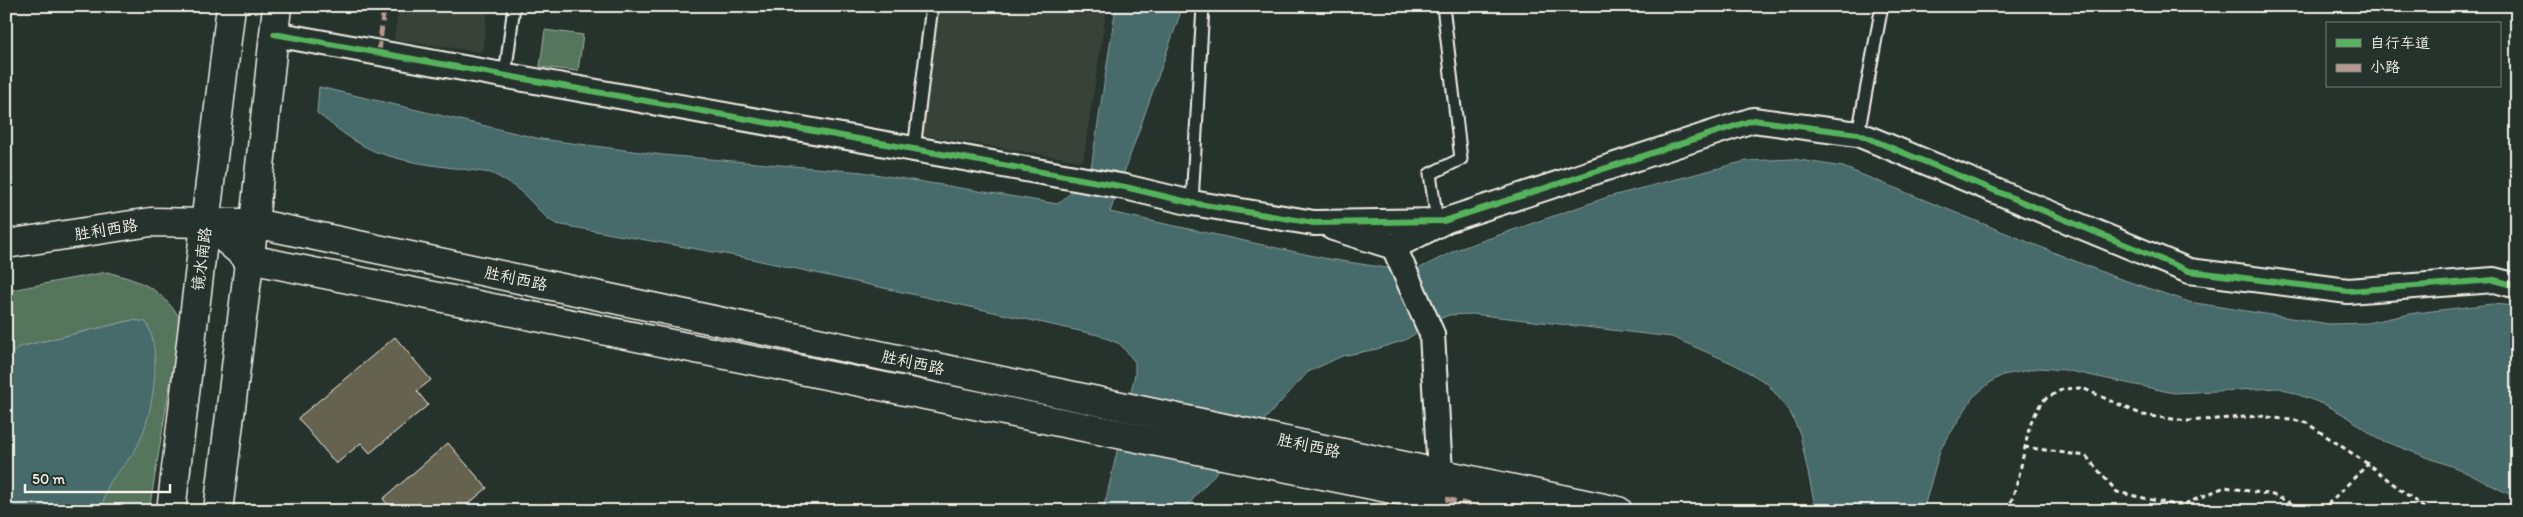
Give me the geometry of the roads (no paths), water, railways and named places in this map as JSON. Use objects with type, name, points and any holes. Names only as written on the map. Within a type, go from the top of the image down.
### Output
[{"type":"main road","name":"镜水南路","points":[[171,511],[231,6]]},
{"type":"main road","points":[[218,511],[254,223],[277,6]]},
{"type":"main road","name":"胜利西路","points":[[6,244],[151,222],[254,223],[1618,511]]},
{"type":"main road","name":"胜利西路","points":[[206,223],[249,259],[1240,458],[1446,505],[1501,511]]},
{"type":"street","points":[[274,34],[1125,187],[1192,203],[1314,223],[1441,221],[1754,120],[1858,134],[2188,271],[2348,291],[2494,280],[2517,286]]},
{"type":"street","points":[[1397,254],[1441,221]]},
{"type":"street","points":[[1314,223],[1397,254],[1432,334],[1440,473],[1446,505]]},
{"type":"lane","points":[[505,76],[514,6]]},
{"type":"lane","points":[[914,149],[932,6]]},
{"type":"lane","points":[[1192,203],[1203,6]]},
{"type":"lane","points":[[1441,221],[1430,174],[1461,159],[1443,6]]},
{"type":"lane","points":[[1858,134],[1882,6]]},
{"type":"water","points":[[1116,6],[1183,6],[1110,212],[1328,259],[1400,270],[1418,269],[1456,250],[1608,197],[1746,161],[1793,159],[1843,167],[2112,276],[2189,302],[2329,324],[2367,323],[2415,313],[2492,304],[2517,306],[2517,498],[2459,469],[2378,439],[2348,417],[2326,405],[2280,388],[2174,393],[2065,370],[2039,368],[2003,375],[1992,381],[1973,397],[1940,450],[1923,511],[1816,511],[1800,434],[1790,412],[1767,383],[1734,364],[1672,337],[1473,314],[1449,315],[1437,320],[1405,340],[1377,349],[1342,356],[1308,372],[1195,496],[1185,511],[1101,511],[1106,499],[1135,374],[1135,362],[1120,344],[1098,335],[747,258],[556,224],[546,217],[518,189],[491,173],[417,163],[388,156],[351,139],[317,113],[319,87],[541,139],[663,155],[862,172],[1058,204],[1090,175]]},
{"type":"water","points":[[133,320],[146,322],[151,335],[155,368],[154,387],[146,424],[140,440],[128,461],[110,483],[102,511],[6,511],[6,358],[19,347]]}]
